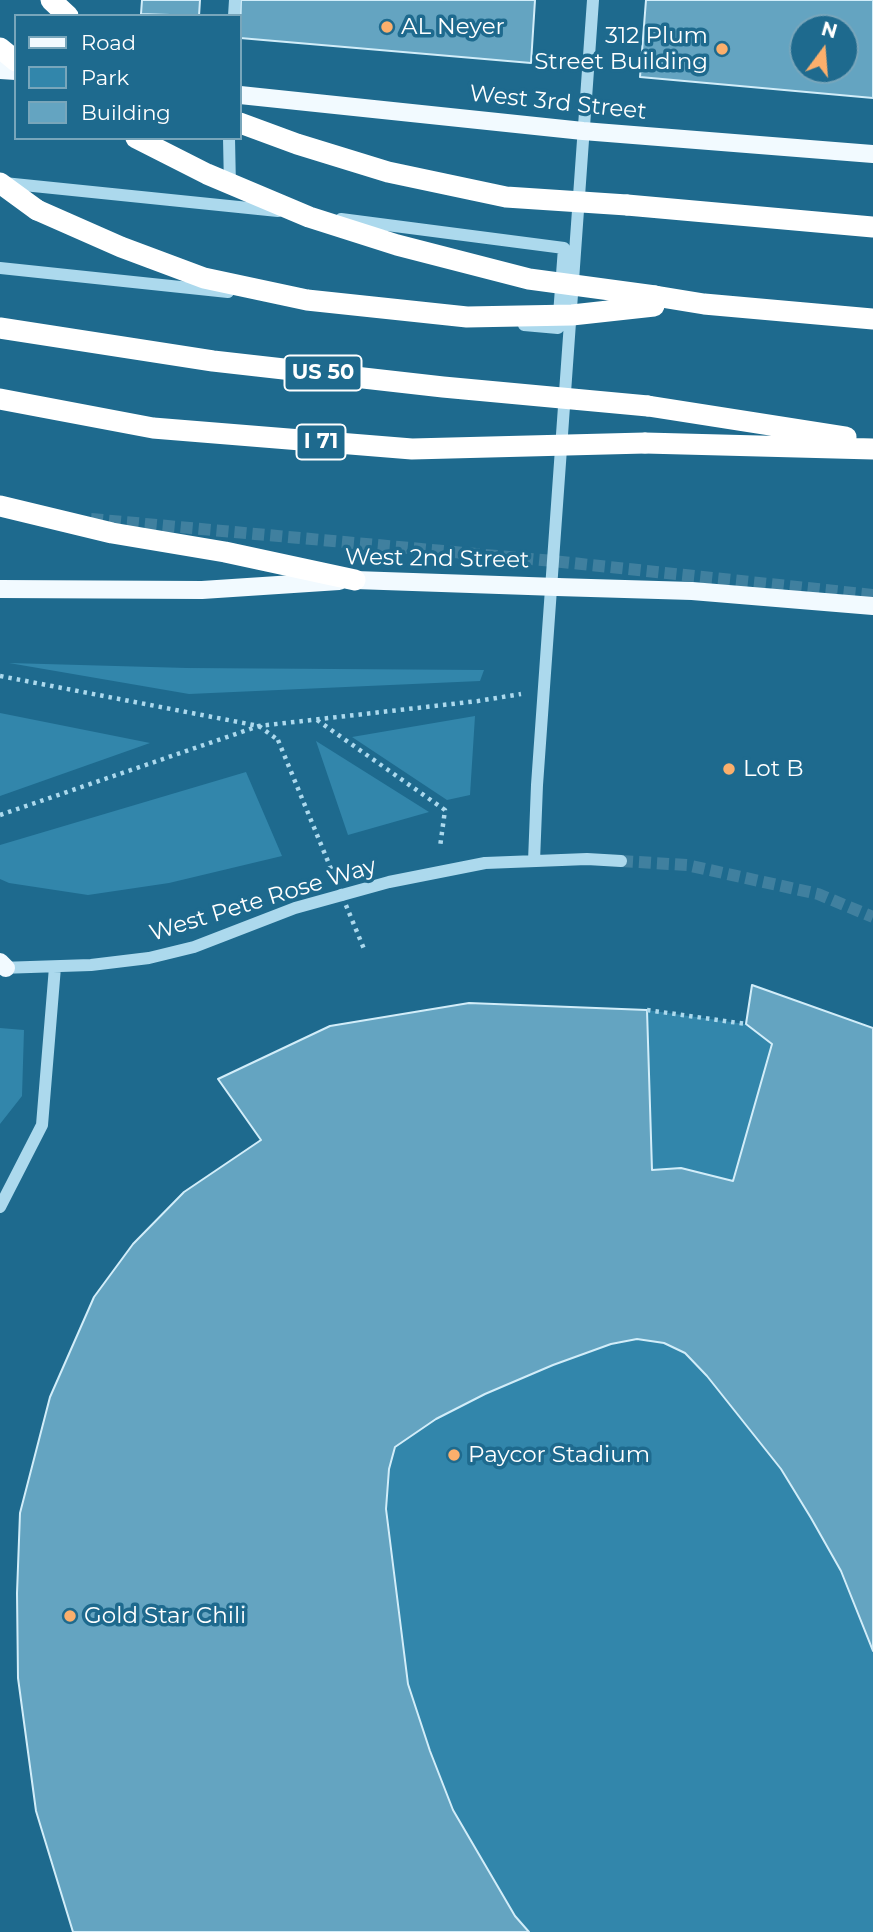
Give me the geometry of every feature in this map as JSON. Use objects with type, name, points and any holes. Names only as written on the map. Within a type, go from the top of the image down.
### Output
[{"type":"highway","points":[[51,0],[66,14]]},
{"type":"highway","points":[[0,48],[14,59]]},
{"type":"highway","points":[[242,123],[297,144],[388,172],[506,197],[873,227]]},
{"type":"highway","points":[[140,140],[206,174],[309,217],[397,245],[529,279],[655,301],[873,319]]},
{"type":"highway","points":[[0,183],[37,210],[121,247],[204,278],[307,300],[467,317],[572,315],[655,301]]},
{"type":"highway","name":"US 50","points":[[0,328],[213,361],[443,387],[648,406],[873,441]]},
{"type":"highway","name":"I 71","points":[[0,399],[153,428],[412,449],[645,443],[873,449]]},
{"type":"highway","points":[[0,506],[112,533],[225,552],[355,580]]},
{"type":"main road","name":"West 3rd Street","points":[[242,95],[583,131],[873,154]]},
{"type":"main road","name":"West 2nd Street","points":[[0,589],[202,590],[355,580],[692,591],[873,606]]},
{"type":"street","points":[[534,861],[537,785],[593,0]]},
{"type":"street","points":[[229,140],[230,205]]},
{"type":"street","points":[[0,183],[230,205],[564,248],[558,328],[0,268]]},
{"type":"street","name":"West Pete Rose Way","points":[[2,966],[55,967],[149,958],[194,947],[295,908],[389,882],[485,863],[587,859],[621,861]]},
{"type":"street","points":[[0,1207],[42,1125],[55,967]]},
{"type":"path","points":[[0,676],[259,726],[278,740],[365,949]]},
{"type":"path","points":[[0,815],[259,726],[544,691]]},
{"type":"path","points":[[317,719],[445,810],[439,872]]},
{"type":"path","points":[[647,1010],[746,1024]]},
{"type":"green space","points":[[9,663],[187,668],[484,670],[480,681],[189,694]]},
{"type":"green space","points":[[0,713],[150,743],[0,796]]},
{"type":"green space","points":[[475,716],[470,795],[447,800],[352,737]]},
{"type":"green space","points":[[316,741],[429,812],[348,835]]},
{"type":"green space","points":[[246,772],[282,856],[169,883],[88,895],[9,883],[0,879],[0,845]]},
{"type":"green space","name":"Paycor Stadium","points":[[752,985],[873,1028],[873,1932],[73,1932],[36,1811],[18,1678],[20,1513],[50,1397],[94,1297],[133,1244],[184,1192],[261,1140],[218,1079],[330,1026],[469,1003],[647,1010],[745,1024]]},
{"type":"green space","points":[[0,1028],[24,1030],[22,1096],[0,1124]]},
{"type":"building","points":[[142,0],[200,0],[199,14],[141,14]]},
{"type":"building","name":"AL Neyer","points":[[241,0],[535,0],[531,63],[242,38]]},
{"type":"building","name":"312 Plum Street Building","points":[[646,0],[873,0],[873,98],[640,77]]},
{"type":"building","name":"Paycor Stadium","points":[[752,985],[873,1028],[873,1651],[841,1571],[811,1518],[781,1469],[707,1376],[685,1353],[664,1343],[637,1339],[611,1344],[485,1394],[436,1419],[395,1447],[389,1469],[386,1509],[408,1684],[453,1810],[515,1916],[529,1932],[73,1932],[36,1811],[18,1678],[20,1513],[50,1397],[94,1297],[133,1244],[184,1192],[261,1140],[218,1079],[330,1026],[469,1003],[647,1010],[652,1170],[681,1168],[733,1181],[772,1044],[746,1024]]},
{"type":"tunnel","points":[[91,519],[553,561],[873,595]]},
{"type":"tunnel","points":[[621,861],[687,865],[818,894],[873,917]]},
{"type":"place","name":"AL Neyer","points":[[387,27]]},
{"type":"place","name":"312 Plum Street Building","points":[[722,49]]},
{"type":"place","name":"Lot B","points":[[729,769]]},
{"type":"place","name":"Paycor Stadium","points":[[454,1455]]},
{"type":"place","name":"Gold Star Chili","points":[[70,1616]]}]
